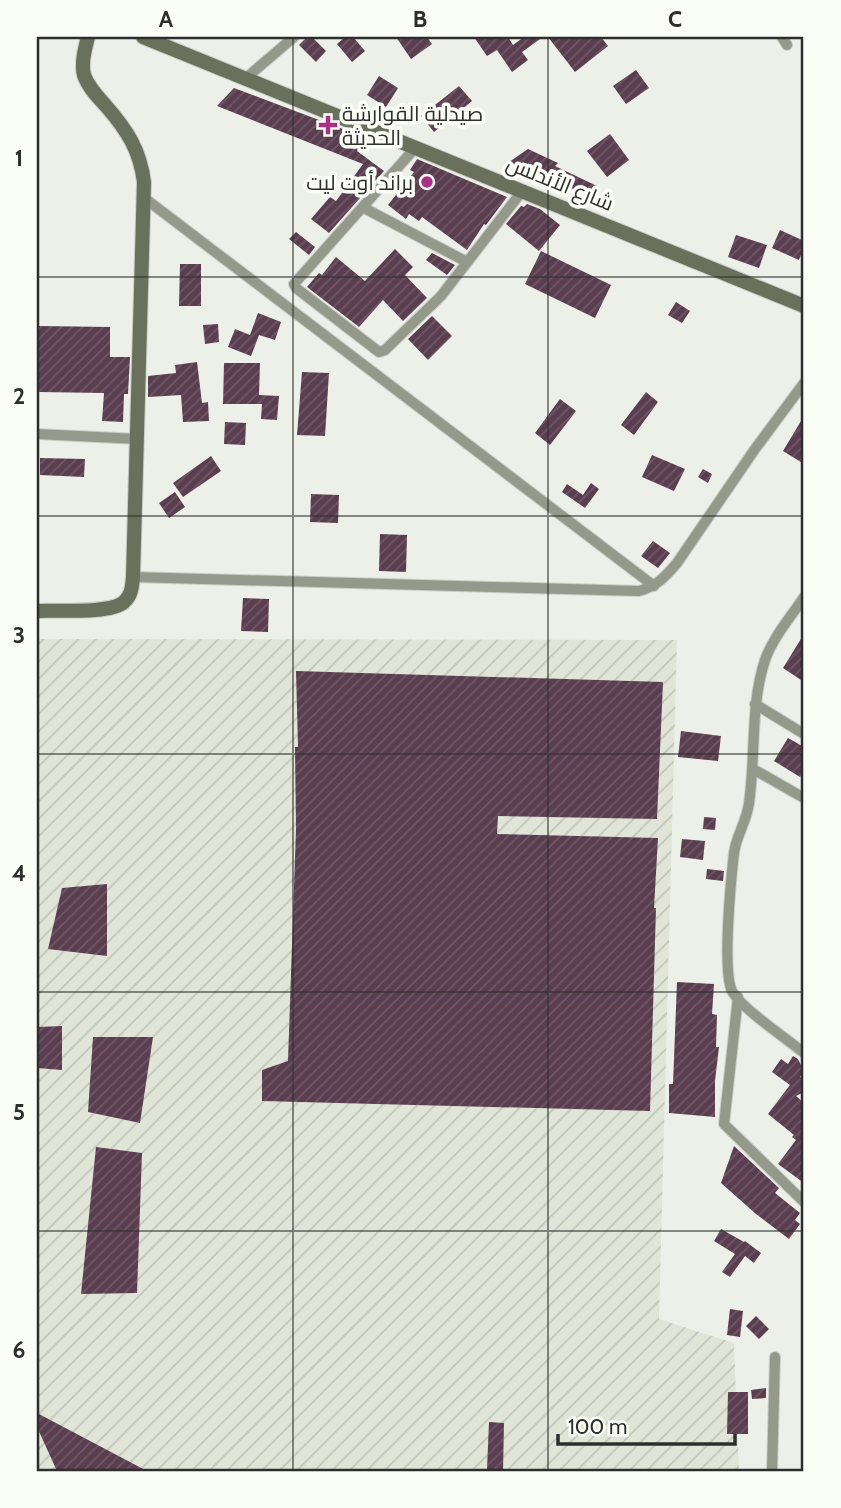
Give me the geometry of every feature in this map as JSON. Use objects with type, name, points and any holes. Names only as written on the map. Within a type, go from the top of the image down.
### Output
[{"type":"main road","points":[[37,611],[113,608],[120,605],[131,593],[133,577],[142,164],[126,129],[97,96],[84,76],[83,59],[88,37]]},
{"type":"main road","name":"شارع الأندلس","points":[[143,37],[804,306]]},
{"type":"street","points":[[246,78],[294,37]]},
{"type":"street","points":[[416,147],[294,286],[379,352],[385,350],[441,296],[523,190]]},
{"type":"street","points":[[143,197],[653,586]]},
{"type":"street","points":[[364,208],[467,262]]},
{"type":"street","points":[[133,577],[639,590],[653,586],[666,577],[677,563],[804,383]]},
{"type":"street","points":[[37,434],[137,439]]},
{"type":"street","points":[[804,597],[773,642],[766,657],[755,704],[753,769],[746,819],[734,853],[728,944],[729,980],[733,991],[804,1053]]},
{"type":"street","points":[[755,704],[804,734]]},
{"type":"street","points":[[753,769],[804,798]]},
{"type":"street","points":[[738,998],[724,1124],[804,1202]]},
{"type":"street","points":[[772,1471],[775,1357]]},
{"type":"shaded area","points":[[37,639],[677,640],[659,1319],[734,1343],[739,1471],[37,1471]]},
{"type":"building","points":[[307,37],[312,37],[326,51],[316,62],[299,45]]},
{"type":"building","points":[[345,37],[353,37],[365,51],[352,62],[337,44]]},
{"type":"building","points":[[396,37],[427,37],[432,44],[411,59]]},
{"type":"building","points":[[474,37],[508,37],[513,45],[524,37],[543,37],[522,52],[528,60],[512,72],[497,50],[487,56]]},
{"type":"building","points":[[548,37],[601,37],[608,46],[575,72]]},
{"type":"building","points":[[636,70],[649,88],[626,104],[613,86]]},
{"type":"building","points":[[379,76],[398,88],[386,107],[367,95]]},
{"type":"building","points":[[459,86],[472,101],[434,132],[421,116]]},
{"type":"building","points":[[234,88],[364,137],[357,151],[384,171],[329,233],[311,219],[330,197],[336,201],[363,164],[217,106]]},
{"type":"building","points":[[610,134],[629,160],[607,177],[587,151]]},
{"type":"building","points":[[528,149],[558,163],[555,166],[597,186],[585,194],[509,162]]},
{"type":"building","points":[[417,159],[507,197],[467,250],[422,217],[419,221],[409,214],[406,219],[388,205],[414,172],[410,170]]},
{"type":"building","points":[[527,204],[540,209],[560,225],[539,251],[506,224],[521,206]]},
{"type":"building","points":[[780,230],[804,241],[799,260],[772,248]]},
{"type":"building","points":[[296,232],[315,247],[309,255],[289,239]]},
{"type":"building","points":[[736,235],[767,245],[759,268],[728,257]]},
{"type":"building","points":[[395,249],[413,267],[405,275],[427,298],[403,321],[383,300],[359,327],[307,287],[319,273],[322,275],[336,257],[365,281]]},
{"type":"building","points":[[541,251],[611,285],[595,318],[525,284]]},
{"type":"building","points":[[432,253],[455,265],[447,275],[426,260]]},
{"type":"building","points":[[180,264],[201,264],[201,306],[179,306]]},
{"type":"building","points":[[676,302],[690,311],[682,323],[668,315]]},
{"type":"building","points":[[258,313],[281,322],[275,340],[259,335],[251,356],[228,347],[235,329],[250,335]]},
{"type":"building","points":[[432,316],[452,336],[428,360],[408,339]]},
{"type":"building","points":[[218,324],[219,342],[205,344],[203,325]]},
{"type":"building","points":[[39,326],[110,327],[110,357],[130,357],[123,422],[102,421],[104,393],[38,392]]},
{"type":"building","points":[[197,362],[202,403],[208,402],[209,421],[183,422],[181,395],[148,397],[148,376],[176,373],[175,365]]},
{"type":"building","points":[[224,363],[260,363],[259,395],[279,396],[277,420],[261,419],[262,404],[223,404]]},
{"type":"building","points":[[302,372],[329,373],[325,436],[297,435]]},
{"type":"building","points":[[646,392],[658,402],[634,435],[621,425]]},
{"type":"building","points":[[560,399],[576,411],[550,445],[535,433]]},
{"type":"building","points":[[804,416],[804,464],[783,451]]},
{"type":"building","points":[[225,422],[246,423],[245,445],[224,444]]},
{"type":"building","points":[[652,455],[685,469],[674,491],[642,477]]},
{"type":"building","points":[[211,456],[221,471],[183,497],[173,483]]},
{"type":"building","points":[[40,458],[85,459],[84,477],[40,475]]},
{"type":"building","points":[[703,469],[712,474],[708,483],[698,477]]},
{"type":"building","points":[[591,483],[599,489],[585,508],[562,492],[567,484],[583,495]]},
{"type":"building","points":[[175,492],[185,507],[169,518],[159,503]]},
{"type":"building","points":[[311,494],[339,495],[338,523],[310,522]]},
{"type":"building","points":[[380,534],[407,535],[406,572],[379,571]]},
{"type":"building","points":[[653,541],[670,553],[658,568],[641,556]]},
{"type":"building","points":[[243,598],[269,599],[268,632],[241,631]]},
{"type":"building","points":[[804,634],[804,682],[783,668]]},
{"type":"building","points":[[296,671],[663,682],[657,819],[498,816],[497,834],[658,838],[650,1111],[262,1101],[262,1070],[288,1061],[296,829],[295,747],[298,747]]},
{"type":"building","points":[[681,731],[721,736],[718,761],[678,757]]},
{"type":"building","points":[[788,738],[804,747],[804,770],[800,777],[774,761]]},
{"type":"building","points":[[704,817],[716,818],[715,830],[703,829]]},
{"type":"building","points":[[682,839],[705,841],[703,860],[680,857]]},
{"type":"building","points":[[707,869],[724,871],[723,881],[706,879]]},
{"type":"building","points":[[107,884],[107,956],[48,949],[62,888]]},
{"type":"building","points":[[677,982],[714,984],[712,1014],[717,1015],[716,1047],[719,1047],[715,1117],[669,1113],[669,1084],[673,1084]]},
{"type":"building","points":[[62,1026],[62,1070],[37,1068],[37,1027]]},
{"type":"building","points":[[93,1037],[153,1037],[140,1123],[88,1112]]},
{"type":"building","points":[[793,1056],[798,1059],[804,1071],[800,1077],[804,1079],[804,1092],[796,1096],[804,1103],[804,1183],[778,1164],[796,1140],[792,1137],[794,1135],[768,1114],[790,1085],[772,1072],[781,1059],[788,1064]]},
{"type":"building","points":[[734,1146],[779,1188],[775,1193],[800,1213],[795,1220],[800,1224],[789,1239],[721,1183]]},
{"type":"building","points":[[96,1147],[142,1153],[137,1293],[81,1294]]},
{"type":"building","points":[[721,1229],[761,1253],[754,1263],[745,1256],[730,1277],[722,1272],[735,1254],[714,1241]]},
{"type":"building","points":[[730,1309],[743,1311],[740,1337],[727,1335]]},
{"type":"building","points":[[756,1316],[769,1329],[759,1339],[746,1326]]},
{"type":"building","points":[[766,1388],[766,1398],[752,1399],[751,1390]]},
{"type":"building","points":[[728,1392],[748,1392],[748,1434],[727,1434]]},
{"type":"building","points":[[37,1413],[147,1471],[57,1471],[37,1427]]},
{"type":"building","points":[[489,1422],[504,1423],[503,1471],[487,1469]]},
{"type":"place","name":"صيدلية القوارشة الحديثة","points":[[328,125]]},
{"type":"place","name":"براند أوت ليت","points":[[427,182]]}]
